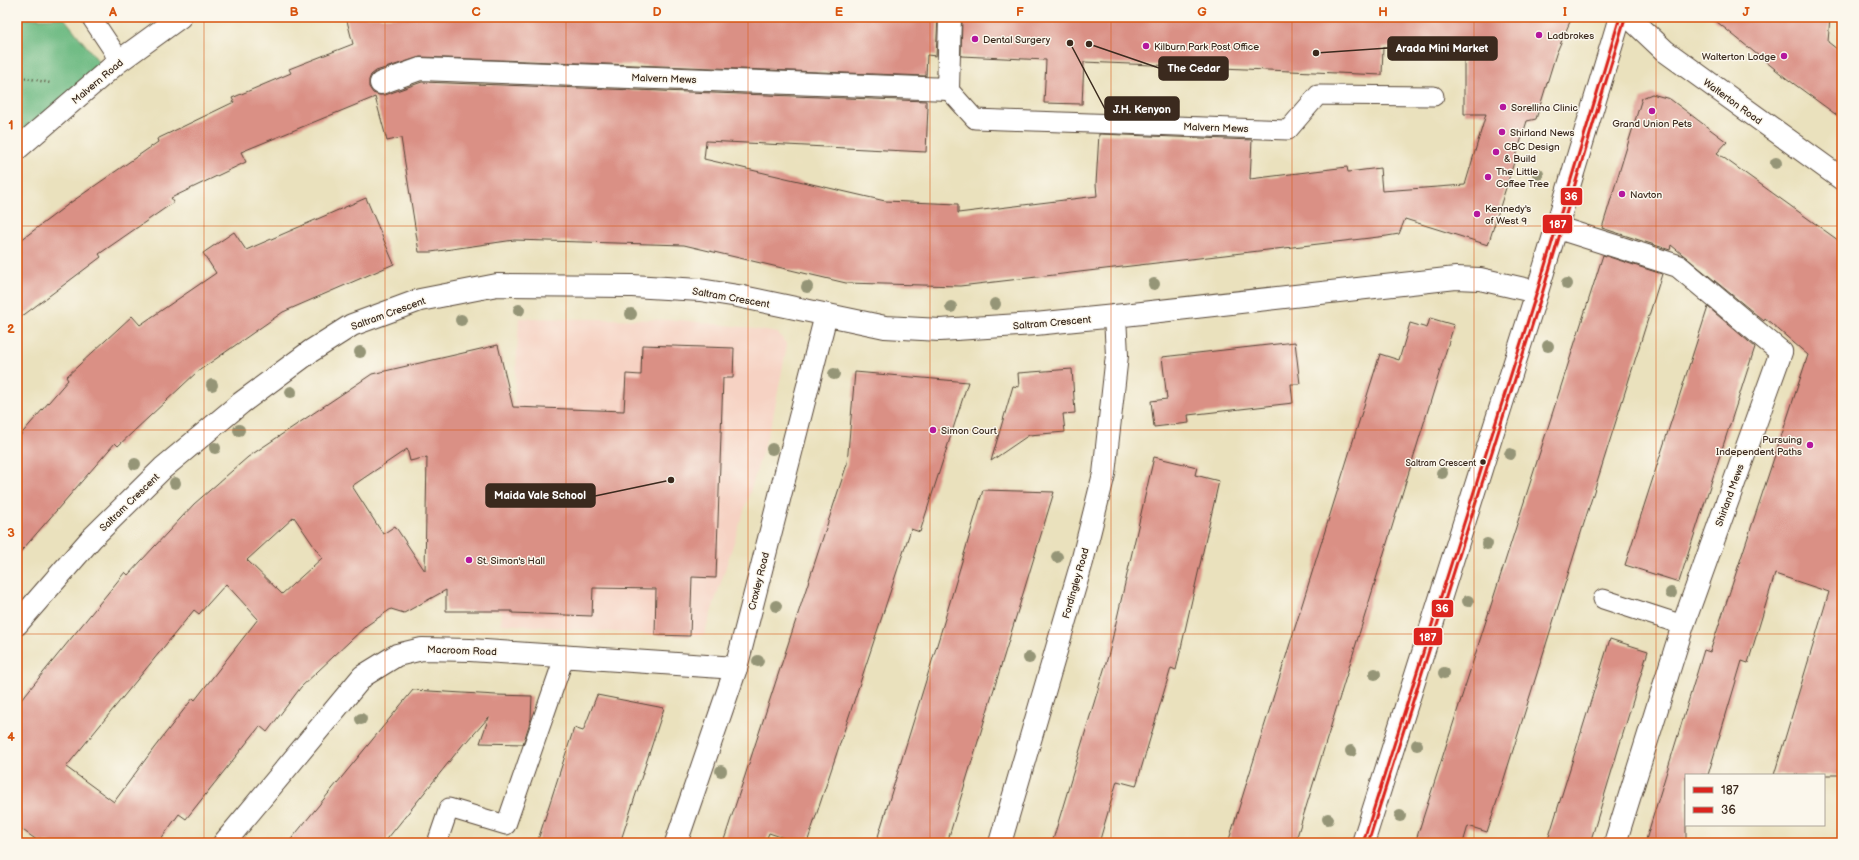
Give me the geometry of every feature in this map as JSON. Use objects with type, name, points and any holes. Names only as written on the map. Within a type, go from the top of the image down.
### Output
[{"type":"street","name":"Malvern Road","points":[[17,149],[118,62],[180,17]]},
{"type":"street","points":[[948,89],[950,17]]},
{"type":"street","points":[[1363,843],[1537,292],[1555,227],[1620,17]]},
{"type":"street","name":"Walterton Road","points":[[1629,17],[1665,51],[1842,179]]},
{"type":"street","name":"Malvern Mews","points":[[382,83],[420,69],[948,89]]},
{"type":"street","name":"Shirland Mews","points":[[1555,227],[1678,266],[1781,352],[1683,625],[1614,843]]},
{"type":"street","name":"Saltram Crescent","points":[[17,624],[91,539],[163,468],[240,403],[311,350],[352,325],[420,300],[497,285],[632,286],[700,290],[738,296],[885,327],[940,330],[1034,324],[1115,316],[1456,278],[1480,279],[1537,292]]},
{"type":"street","name":"Croxley Road","points":[[676,843],[736,668],[826,315]]},
{"type":"street","name":"Fordingley Road","points":[[1000,843],[1082,562],[1104,474],[1117,355],[1115,316]]},
{"type":"street","name":"Macroom Road","points":[[224,843],[363,676],[397,655],[422,649],[470,650],[565,655],[736,668]]},
{"type":"lane","points":[[91,17],[113,50],[118,62]]},
{"type":"lane","name":"Malvern Mews","points":[[948,89],[975,119],[1288,130],[1318,95],[1434,96]]},
{"type":"lane","points":[[1603,599],[1683,625]]},
{"type":"lane","points":[[437,843],[449,808],[506,825],[565,655]]},
{"type":"path","points":[[17,76],[50,83]]},
{"type":"shaded area","points":[[519,318],[681,320],[778,333],[787,345],[773,417],[704,635],[655,635],[501,624]]},
{"type":"green space","points":[[64,18],[102,66],[17,137],[17,19]]},
{"type":"building","points":[[346,17],[938,17],[936,56],[927,55],[926,76],[420,57],[376,71],[371,75],[369,87],[373,93],[379,95],[385,95],[422,82],[926,101],[926,107],[928,107],[926,152],[706,141],[704,159],[885,201],[958,204],[958,213],[1097,196],[1096,184],[1099,134],[1252,140],[1250,179],[1347,167],[1348,172],[1380,168],[1382,191],[1465,185],[1486,114],[1464,114],[1464,51],[1383,47],[1382,75],[1084,62],[1082,104],[1044,103],[1046,60],[961,56],[962,17],[1572,17],[1556,54],[1536,119],[1527,121],[1488,245],[1405,219],[1399,234],[1387,236],[960,286],[846,283],[684,245],[514,240],[431,252],[419,252],[401,138],[387,141],[375,97],[241,152],[246,162],[171,198],[174,202],[99,254],[101,257],[17,320],[17,243],[70,203],[158,142],[157,139],[234,102],[232,98],[291,73],[289,69],[353,44]]},
{"type":"building","name":"Walterton Lodge","points":[[1711,17],[1830,17],[1828,42],[1842,53],[1842,119],[1786,78]]},
{"type":"building","points":[[1652,94],[1670,99],[1727,142],[1717,153],[1842,243],[1842,775],[1774,774],[1829,592],[1775,574],[1748,663],[1742,661],[1708,774],[1685,774],[1686,843],[1645,843],[1704,650],[1710,652],[1808,355],[1765,318],[1764,321],[1671,245],[1670,250],[1602,228],[1642,98]]},
{"type":"building","points":[[366,198],[394,264],[283,312],[197,372],[118,446],[115,443],[17,556],[17,439],[68,380],[66,377],[132,316],[140,325],[216,273],[203,253],[234,232],[246,250]]},
{"type":"building","points":[[1603,255],[1662,274],[1498,798],[1487,832],[1468,826],[1463,843],[1415,843]]},
{"type":"building","points":[[1708,307],[1755,347],[1679,582],[1625,565]]},
{"type":"building","points":[[1430,318],[1454,325],[1295,843],[1228,843],[1380,354],[1399,360],[1410,323],[1427,328]]},
{"type":"building","points":[[1295,342],[1300,384],[1291,384],[1293,403],[1188,415],[1189,423],[1154,427],[1151,401],[1167,399],[1162,357]]},
{"type":"building","points":[[498,345],[513,407],[624,411],[626,374],[641,375],[642,345],[734,348],[733,378],[723,378],[716,578],[692,577],[690,636],[655,635],[656,589],[593,588],[592,616],[512,613],[512,611],[446,611],[446,590],[404,613],[391,609],[366,626],[301,687],[267,732],[260,726],[186,819],[179,814],[158,843],[41,843],[17,826],[17,705],[125,572],[128,575],[194,504],[248,457],[372,374]],"holes":[[[407,449],[410,461],[427,457],[425,571],[395,526],[383,534],[352,486]],[[294,517],[322,558],[282,594],[247,560]],[[226,584],[258,619],[195,700],[193,698],[114,802],[66,767],[194,610],[199,614]]]},
{"type":"building","points":[[1072,369],[1075,413],[1063,414],[1065,432],[1029,435],[991,461],[1013,386],[1019,387],[1018,373]]},
{"type":"building","points":[[855,372],[968,382],[920,532],[911,529],[807,843],[799,843],[769,833],[765,843],[723,843],[847,464]]},
{"type":"building","points":[[1154,457],[1197,467],[1195,475],[1219,481],[1176,670],[1171,668],[1136,786],[1117,781],[1099,843],[1052,843],[1109,653]]},
{"type":"building","points":[[983,490],[1054,492],[947,843],[876,843],[944,622]]},
{"type":"building","points":[[1610,639],[1648,651],[1590,843],[1547,843]]},
{"type":"building","points":[[413,690],[532,696],[531,719],[523,744],[480,743],[489,717],[467,742],[465,742],[384,843],[288,843]]},
{"type":"building","points":[[597,695],[664,708],[620,843],[537,843],[574,728],[583,731]]},
{"type":"transit line","name":"187","points":[[1363,843],[1537,292],[1620,17]]},
{"type":"transit line","name":"36","points":[[1368,843],[1542,294],[1625,18]]},
{"type":"place","name":"Ladbrokes","points":[[1539,35]]},
{"type":"place","name":"Dental Surgery","points":[[975,39]]},
{"type":"place","name":"J.H. Kenyon","points":[[1070,43]]},
{"type":"place","name":"The Cedar","points":[[1089,44]]},
{"type":"place","name":"Kilburn Park Post Office","points":[[1146,46]]},
{"type":"place","name":"Arada Mini Market","points":[[1316,53]]},
{"type":"place","name":"Walterton Lodge","points":[[1784,56]]},
{"type":"place","name":"Sorellina Clinic","points":[[1503,107]]},
{"type":"place","name":"Grand Union Pets","points":[[1652,111]]},
{"type":"place","name":"Shirland News","points":[[1502,132]]},
{"type":"place","name":"CBC Design & Build","points":[[1496,152]]},
{"type":"place","name":"The Little Coffee Tree","points":[[1488,177]]},
{"type":"place","name":"Navton","points":[[1622,194]]},
{"type":"place","name":"Kennedy's of West 9","points":[[1477,214]]},
{"type":"place","name":"Simon Court","points":[[933,430]]},
{"type":"place","name":"Pursuing Independent Paths","points":[[1810,445]]},
{"type":"place","name":"Saltram Crescent","points":[[1483,462]]},
{"type":"place","name":"Maida Vale School","points":[[671,480]]},
{"type":"place","name":"St. Simon's Hall","points":[[469,560]]}]
